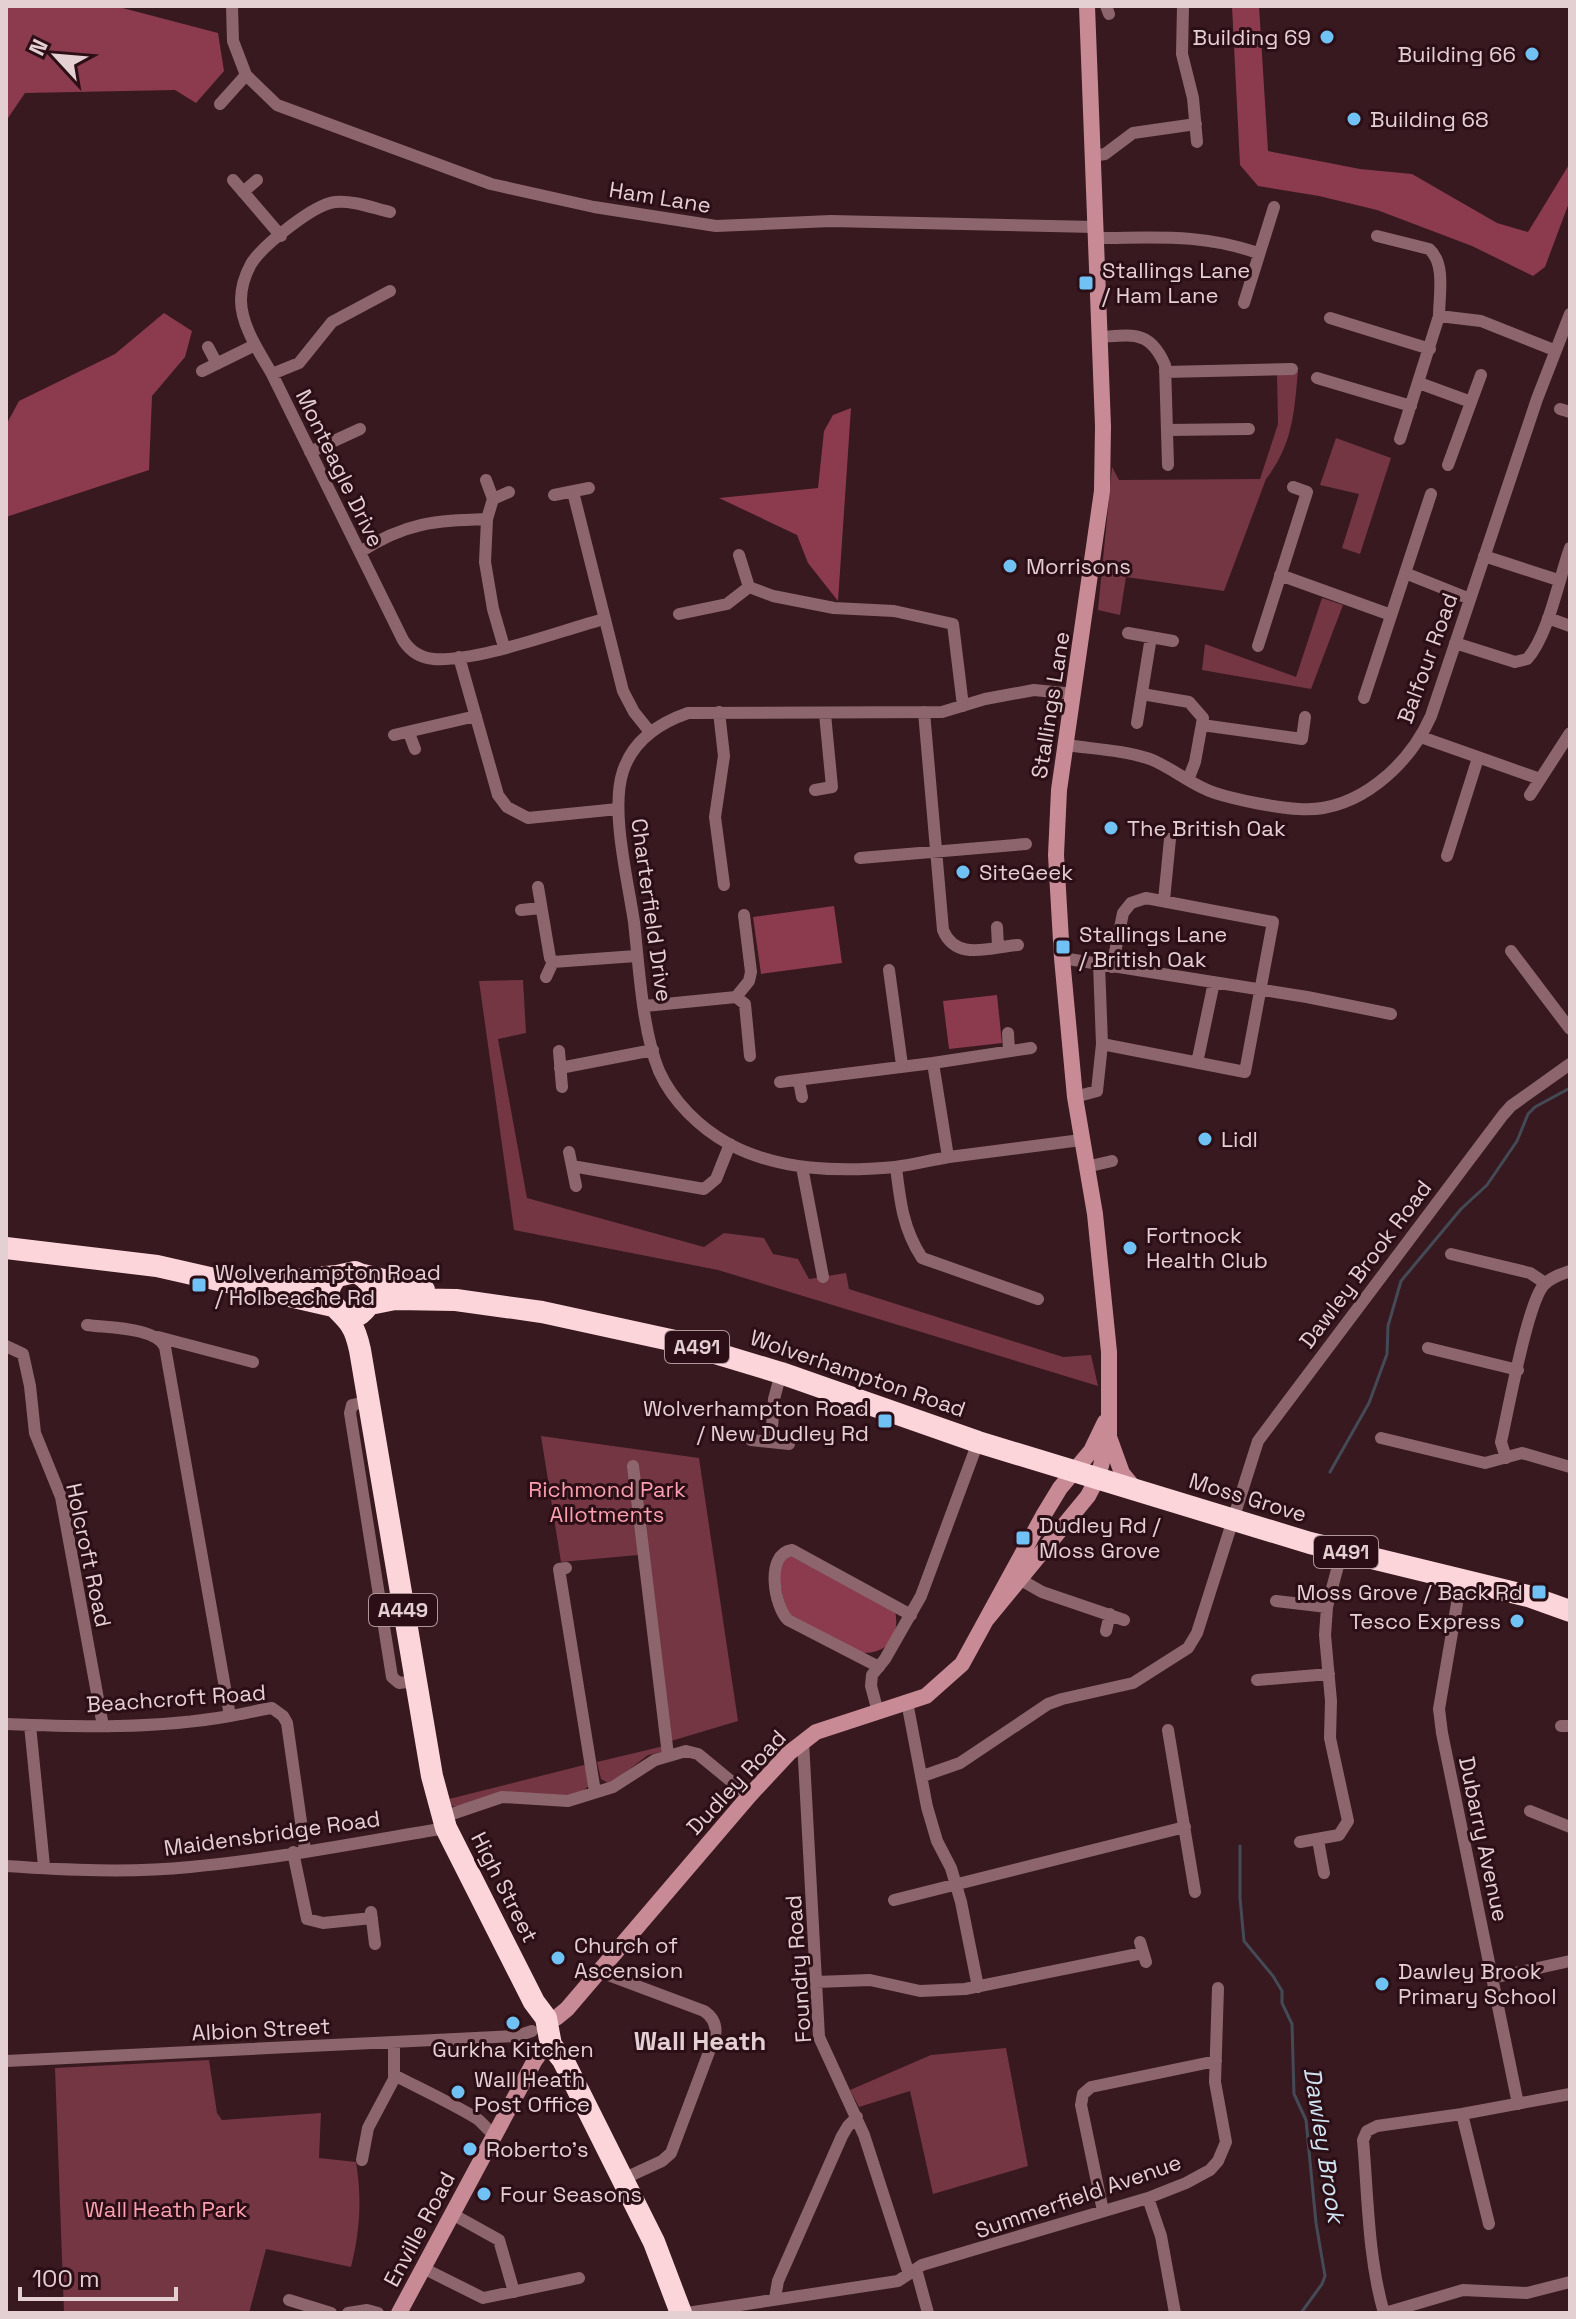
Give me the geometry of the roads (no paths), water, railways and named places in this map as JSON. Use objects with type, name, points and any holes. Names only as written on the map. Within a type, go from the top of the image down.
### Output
[{"type":"highway","points":[[6,1248],[157,1266],[355,1315],[369,1305],[371,1285],[363,1275],[355,1272],[237,1284]]},
{"type":"highway","name":"Wolverhampton Road","points":[[363,1275],[456,1300],[618,1327],[675,1341],[781,1373],[978,1442],[1088,1474]]},
{"type":"highway","points":[[337,1276],[329,1290],[337,1310]]},
{"type":"highway","name":"Wolverhampton Road","points":[[369,1305],[395,1299],[456,1300]]},
{"type":"highway","name":"A449","points":[[369,1305],[369,1396]]},
{"type":"highway","name":"A449","points":[[337,1310],[356,1333],[432,1776],[444,1822]]},
{"type":"highway","name":"Moss Grove","points":[[1088,1474],[1342,1551],[1528,1596],[1570,1611]]},
{"type":"highway","name":"High Street","points":[[444,1822],[534,2002],[539,2025],[563,2060],[661,2256],[684,2313]]},
{"type":"main road","name":"Stallings Lane","points":[[1087,6],[1103,426],[1102,491],[1059,790],[1056,844],[1062,958],[1075,1097],[1095,1214],[1111,1409],[1109,1435],[1088,1474]]},
{"type":"main road","name":"Stallings Lane","points":[[1088,1474],[1091,1451],[1111,1409]]},
{"type":"main road","points":[[1109,1435],[1119,1467],[1136,1490]]},
{"type":"main road","points":[[1034,1459],[1050,1480],[1049,1505]]},
{"type":"main road","name":"Dudley Road","points":[[539,2025],[559,2016],[600,1972],[749,1796],[803,1741],[816,1732],[926,1696],[962,1664],[1049,1505],[1088,1474]]},
{"type":"main road","name":"Dudley Road","points":[[987,1619],[1088,1496],[1088,1474]]},
{"type":"main road","name":"Enville Road","points":[[399,2313],[535,2060],[545,2046],[551,2045]]},
{"type":"street","points":[[220,104],[246,75],[233,41],[232,6]]},
{"type":"street","points":[[1183,6],[1182,54],[1191,87],[1197,142]]},
{"type":"street","name":"Ham Lane","points":[[246,75],[277,105],[491,184],[594,207],[716,226],[847,221],[1197,238],[1219,240],[1258,253]]},
{"type":"street","points":[[1092,156],[1105,154],[1133,133],[1196,124]]},
{"type":"street","points":[[233,180],[281,236]]},
{"type":"street","points":[[243,192],[257,180]]},
{"type":"street","name":"Monteagle Drive","points":[[390,212],[332,202],[320,205],[254,260],[245,276],[241,299],[242,311],[255,345],[406,646],[431,659],[459,657],[604,619]]},
{"type":"street","points":[[1244,303],[1274,207]]},
{"type":"street","points":[[1377,236],[1429,249],[1434,253],[1440,276],[1439,316],[1400,439]]},
{"type":"street","points":[[272,374],[299,363],[332,322],[390,291]]},
{"type":"street","name":"Balfour Road","points":[[1066,745],[1128,753],[1152,760],[1216,793],[1300,809],[1340,803],[1368,790],[1392,772],[1421,737],[1554,350],[1570,314]]},
{"type":"street","points":[[1439,316],[1481,321],[1554,350]]},
{"type":"street","points":[[1330,318],[1349,317],[1430,349]]},
{"type":"street","points":[[1100,337],[1145,338],[1160,352],[1165,372],[1168,465]]},
{"type":"street","points":[[202,371],[255,345]]},
{"type":"street","points":[[208,347],[217,364]]},
{"type":"street","points":[[1165,372],[1292,369]]},
{"type":"street","points":[[1448,465],[1481,375]]},
{"type":"street","points":[[1317,378],[1411,406]]},
{"type":"street","points":[[1419,383],[1471,402]]},
{"type":"street","points":[[310,452],[360,429]]},
{"type":"street","points":[[1167,430],[1249,429]]},
{"type":"street","points":[[486,480],[493,499],[487,519],[485,562],[493,609],[504,647]]},
{"type":"street","points":[[1258,646],[1307,492],[1293,487]]},
{"type":"street","points":[[554,495],[589,488]]},
{"type":"street","points":[[493,499],[509,492]]},
{"type":"street","points":[[573,492],[623,691],[650,732]]},
{"type":"street","points":[[1364,698],[1431,494]]},
{"type":"street","points":[[360,552],[406,527],[433,521],[487,519]]},
{"type":"street","points":[[1455,643],[1520,662],[1531,655],[1548,618],[1570,548]]},
{"type":"street","points":[[739,555],[749,587]]},
{"type":"street","points":[[1484,556],[1558,580]]},
{"type":"street","points":[[1405,573],[1470,599]]},
{"type":"street","points":[[1280,575],[1391,615]]},
{"type":"street","points":[[679,614],[727,604],[749,587]]},
{"type":"street","points":[[749,587],[773,596],[834,608],[894,611],[953,624],[963,706]]},
{"type":"street","points":[[1548,618],[1570,626]]},
{"type":"street","points":[[1128,633],[1173,641]]},
{"type":"street","points":[[1137,723],[1151,637]]},
{"type":"street","points":[[459,657],[498,795],[515,813],[528,818],[618,809]]},
{"type":"street","name":"Charterfield Drive","points":[[1074,694],[1034,690],[942,712],[688,713],[671,719],[641,740],[621,774],[618,809],[636,956],[653,1050],[668,1088],[706,1130],[762,1159],[824,1169],[896,1167],[1081,1140]]},
{"type":"street","points":[[1142,694],[1189,702],[1200,712],[1202,725],[1188,780]]},
{"type":"street","points":[[719,712],[724,756],[715,817],[724,885]]},
{"type":"street","points":[[924,712],[935,853],[946,937],[958,949],[969,951],[1018,945]]},
{"type":"street","points":[[815,790],[832,787],[825,714]]},
{"type":"street","points":[[394,735],[476,716]]},
{"type":"street","points":[[1202,725],[1302,739],[1305,717]]},
{"type":"street","points":[[409,733],[415,749]]},
{"type":"street","points":[[1530,795],[1570,733]]},
{"type":"street","points":[[1421,737],[1540,779]]},
{"type":"street","points":[[1447,856],[1478,758]]},
{"type":"street","points":[[1164,900],[1170,839]]},
{"type":"street","points":[[860,858],[1026,844]]},
{"type":"street","points":[[538,887],[553,962]]},
{"type":"street","points":[[1075,1097],[1097,1091],[1105,966],[1126,907],[1139,899],[1164,900],[1273,922],[1245,1072],[1102,1044]]},
{"type":"street","points":[[521,910],[541,908]]},
{"type":"street","points":[[736,997],[749,981],[751,972],[744,915]]},
{"type":"street","points":[[997,927],[998,946]]},
{"type":"street","points":[[1511,951],[1570,1029]]},
{"type":"street","points":[[553,962],[636,956]]},
{"type":"street","points":[[1062,958],[1391,1014]]},
{"type":"street","points":[[546,977],[553,962]]},
{"type":"street","points":[[889,970],[902,1065]]},
{"type":"street","points":[[1197,1063],[1214,982]]},
{"type":"street","points":[[891,985],[907,983]]},
{"type":"street","points":[[645,1006],[736,997],[745,1004],[750,1056]]},
{"type":"street","points":[[1008,1033],[1009,1051]]},
{"type":"street","points":[[780,1082],[1031,1048]]},
{"type":"street","points":[[560,1068],[653,1050]]},
{"type":"street","points":[[559,1051],[562,1087]]},
{"type":"street","points":[[933,1063],[948,1157]]},
{"type":"street","name":"Dawley Brook Road","points":[[923,1776],[960,1763],[1048,1704],[1133,1683],[1188,1648],[1197,1633],[1254,1448],[1503,1115],[1570,1064]]},
{"type":"street","points":[[799,1081],[802,1097]]},
{"type":"street","points":[[572,1166],[704,1189],[716,1179],[730,1144]]},
{"type":"street","points":[[569,1152],[576,1186]]},
{"type":"street","points":[[1086,1167],[1112,1161]]},
{"type":"street","points":[[802,1167],[823,1277]]},
{"type":"street","points":[[896,1167],[902,1215],[911,1242],[922,1258],[1038,1299]]},
{"type":"street","points":[[1467,1258],[1471,1242]]},
{"type":"street","points":[[1451,1254],[1530,1273],[1545,1283]]},
{"type":"street","points":[[1506,1458],[1501,1442],[1531,1318],[1545,1283],[1570,1271]]},
{"type":"street","points":[[87,1325],[148,1333],[253,1362]]},
{"type":"street","points":[[158,1337],[165,1347],[230,1716]]},
{"type":"street","name":"Holcroft Road","points":[[12,1348],[23,1354],[27,1366],[35,1433],[61,1497],[103,1726]]},
{"type":"street","points":[[1428,1348],[1518,1370]]},
{"type":"street","points":[[771,1442],[774,1399],[781,1373]]},
{"type":"street","points":[[1381,1437],[1485,1463],[1522,1453],[1570,1467]]},
{"type":"street","points":[[751,1440],[789,1444]]},
{"type":"street","points":[[878,1712],[871,1686],[872,1675],[921,1596],[978,1442]]},
{"type":"street","points":[[633,1466],[668,1755],[686,1751],[698,1754],[749,1796]]},
{"type":"street","points":[[879,1667],[788,1620],[782,1614],[775,1582],[775,1565],[786,1551],[792,1550],[911,1615]]},
{"type":"street","points":[[1300,1842],[1339,1835],[1348,1821],[1330,1738],[1325,1635],[1327,1607],[1342,1551]]},
{"type":"street","points":[[560,1569],[595,1792]]},
{"type":"street","points":[[1021,1580],[1042,1592],[1124,1620]]},
{"type":"street","name":"Dubarry Avenue","points":[[1461,1580],[1439,1709],[1518,2104]]},
{"type":"street","points":[[1276,1601],[1327,1607]]},
{"type":"street","points":[[1106,1631],[1110,1614]]},
{"type":"street","points":[[1257,1680],[1329,1674]]},
{"type":"street","points":[[907,1702],[927,1807],[937,1841],[956,1884],[978,1987]]},
{"type":"street","name":"Beachcroft Road","points":[[6,1724],[103,1726],[230,1716],[272,1708],[287,1723],[299,1851]]},
{"type":"street","points":[[30,1725],[44,1866]]},
{"type":"street","points":[[1168,1730],[1195,1892]]},
{"type":"street","name":"Foundry Road","points":[[803,1741],[819,2037],[857,2117],[928,2313]]},
{"type":"street","name":"Maidensbridge Road","points":[[6,1866],[186,1868],[299,1851],[444,1822],[502,1797],[558,1802],[613,1787],[639,1768],[668,1755]]},
{"type":"street","points":[[1530,1811],[1570,1827]]},
{"type":"street","points":[[893,1899],[1185,1827]]},
{"type":"street","points":[[1318,1840],[1324,1873]]},
{"type":"street","points":[[299,1851],[307,1919],[323,1923],[371,1915],[375,1944]]},
{"type":"street","points":[[816,1982],[870,1980],[920,1991],[978,1987],[1143,1952]]},
{"type":"street","points":[[1492,1978],[1570,1961]]},
{"type":"street","points":[[600,1972],[704,2011],[715,2026],[715,2036],[671,2153],[662,2161],[623,2179]]},
{"type":"street","name":"Summerfield Avenue","points":[[912,2271],[1148,2198],[1210,2170],[1226,2142],[1217,2092],[1217,1987]]},
{"type":"street","name":"Albion Street","points":[[6,2061],[394,2043],[518,2042],[539,2025]]},
{"type":"street","points":[[362,2160],[368,2128],[394,2075],[394,2043]]},
{"type":"street","points":[[1103,2211],[1081,2105],[1083,2094],[1091,2087],[1216,2061]]},
{"type":"street","points":[[394,2075],[465,2112],[495,2134]]},
{"type":"street","points":[[1570,2094],[1377,2126],[1367,2131],[1363,2140],[1379,2298],[1384,2313],[1463,2290],[1527,2293],[1570,2282]]},
{"type":"street","points":[[1462,2114],[1489,2224]]},
{"type":"street","points":[[775,2298],[778,2281],[842,2136],[857,2117]]},
{"type":"street","points":[[1148,2198],[1161,2236],[1175,2313]]},
{"type":"street","points":[[454,2215],[499,2240],[514,2292]]},
{"type":"street","points":[[423,2268],[483,2298],[579,2278]]},
{"type":"street","points":[[684,2313],[884,2284],[898,2281],[912,2271]]},
{"type":"street","points":[[289,2300],[331,2313]]},
{"type":"street","points":[[348,2313],[367,2310],[378,2313]]},
{"type":"waterway","name":"Dawley Brook","points":[[1330,1472],[1369,1403],[1387,1354],[1388,1326],[1401,1281],[1461,1209],[1487,1185],[1517,1141],[1528,1114],[1570,1088]]},
{"type":"waterway","name":"Dawley Brook","points":[[1240,1846],[1244,1941],[1282,1991],[1282,2003],[1292,2024],[1294,2094],[1306,2120],[1316,2223],[1325,2276],[1301,2313]]},
{"type":"place","name":"Building 69","points":[[1327,37]]},
{"type":"place","name":"Building 66","points":[[1532,54]]},
{"type":"place","name":"Building 68","points":[[1354,119]]},
{"type":"place","name":"Stallings Lane / Ham Lane","points":[[1086,283]]},
{"type":"place","name":"Morrisons","points":[[1010,566]]},
{"type":"place","name":"The British Oak","points":[[1111,828]]},
{"type":"place","name":"SiteGeek","points":[[963,872]]},
{"type":"place","name":"Stallings Lane / British Oak","points":[[1063,947]]},
{"type":"place","name":"Lidl","points":[[1205,1139]]},
{"type":"place","name":"Fortnock Health Club","points":[[1130,1248]]},
{"type":"place","name":"Wolverhampton Road / Holbeache Rd","points":[[199,1285]]},
{"type":"place","name":"Wolverhampton Road / New Dudley Rd","points":[[885,1421]]},
{"type":"place","name":"Dudley Rd / Moss Grove","points":[[1023,1538]]},
{"type":"place","name":"Moss Grove / Back Rd","points":[[1539,1592]]},
{"type":"place","name":"Tesco Express","points":[[1517,1621]]},
{"type":"place","name":"Church of Ascension","points":[[558,1958]]},
{"type":"place","name":"Dawley Brook Primary School","points":[[1382,1984]]},
{"type":"place","name":"Gurkha Kitchen","points":[[513,2023]]},
{"type":"place","name":"Wall Heath Post Office","points":[[458,2092]]},
{"type":"place","name":"Roberto's","points":[[470,2149]]},
{"type":"place","name":"Four Seasons","points":[[484,2194]]},
{"type":"district","name":"Wall Heath","points":[[700,2041]]},
{"type":"park label","name":"Richmond Park Allotments","points":[[607,1502]]},
{"type":"park label","name":"Wall Heath Park","points":[[166,2209]]}]
